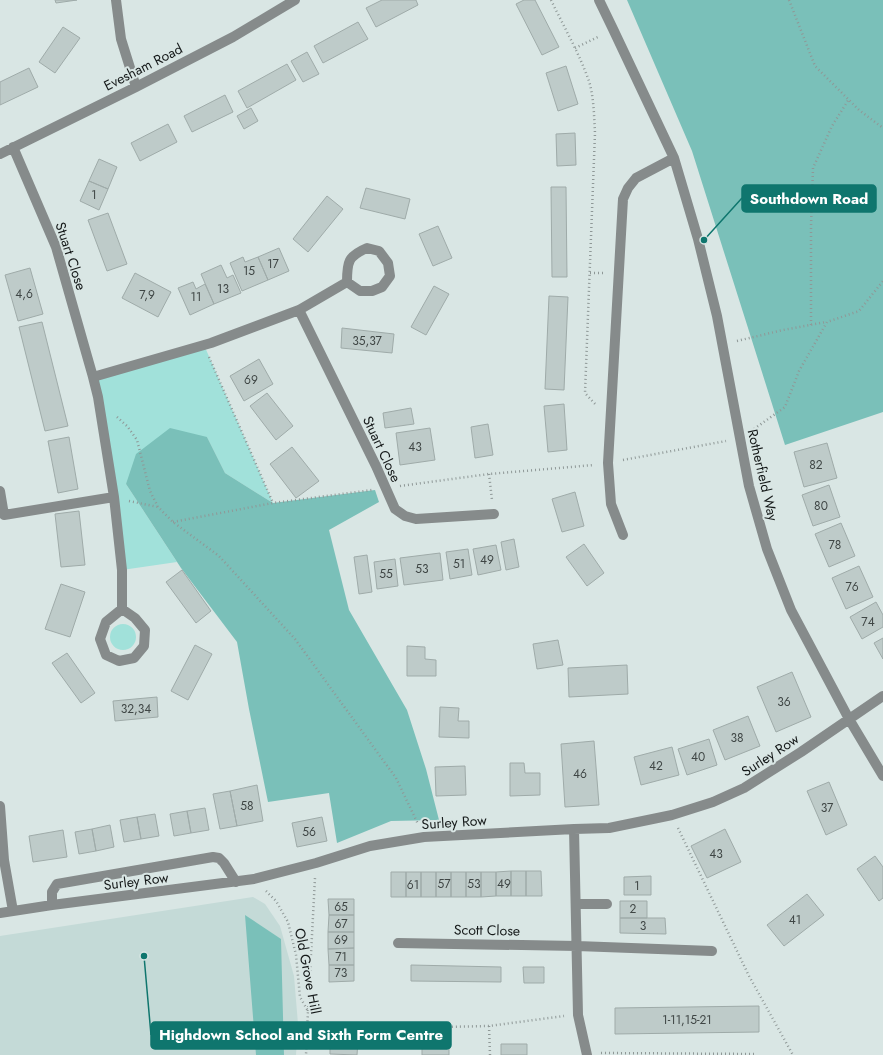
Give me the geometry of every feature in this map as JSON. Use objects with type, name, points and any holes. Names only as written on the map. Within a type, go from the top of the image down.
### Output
[{"type":"street","points":[[116,0],[121,39],[136,87]]},
{"type":"street","name":"Evesham Road","points":[[0,154],[233,37],[295,0]]},
{"type":"street","name":"Rotherfield Way","points":[[599,0],[674,158],[698,239],[717,316],[749,486],[767,549],[791,610],[849,719],[883,776]]},
{"type":"street","name":"Stuart Close","points":[[13,147],[56,247],[98,397],[114,497],[122,570],[122,609]]},
{"type":"street","points":[[623,535],[611,504],[608,463],[623,199],[628,188],[636,178],[674,158]]},
{"type":"street","points":[[367,248],[379,251],[388,263],[390,276],[382,287],[372,291],[360,291],[347,282],[347,270],[350,259],[357,252],[367,248]]},
{"type":"street","points":[[93,376],[204,345],[299,310],[347,282]]},
{"type":"street","name":"Stuart Close","points":[[299,310],[376,466],[395,509],[405,516],[416,519],[494,514]]},
{"type":"street","points":[[0,490],[4,515],[114,497]]},
{"type":"street","points":[[122,609],[135,618],[145,630],[144,646],[134,658],[120,661],[106,655],[100,639],[106,622],[122,609]]},
{"type":"street","name":"Surley Row","points":[[0,913],[254,879],[316,863],[370,846],[424,837],[609,828],[672,815],[713,802],[744,788],[801,752],[883,696]]},
{"type":"street","points":[[0,806],[4,860],[13,911]]},
{"type":"street","points":[[574,829],[578,1015],[587,1054]]},
{"type":"street","points":[[52,905],[52,892],[58,884],[212,857],[219,858],[224,862],[236,882]]},
{"type":"street","points":[[576,904],[607,904]]},
{"type":"street","name":"Scott Close","points":[[398,942],[712,951]]},
{"type":"path","points":[[551,0],[575,48],[589,82],[593,99],[595,133],[585,393],[610,420]]},
{"type":"path","points":[[789,0],[816,66],[860,110],[883,128]]},
{"type":"path","points":[[575,48],[613,29]]},
{"type":"path","points":[[811,325],[812,168],[832,126],[849,99]]},
{"type":"path","points":[[722,344],[827,322],[859,311],[883,281]]},
{"type":"path","points":[[608,463],[740,438],[785,407],[799,372],[827,322]]},
{"type":"path","points":[[204,345],[274,504]]},
{"type":"path","points":[[98,397],[126,426],[137,440],[150,491],[158,507],[173,522],[219,556],[295,639],[396,778],[424,837]]},
{"type":"path","points":[[489,474],[494,514]]},
{"type":"path","points":[[114,497],[158,507]]},
{"type":"path","points":[[672,815],[749,976],[793,1055]]},
{"type":"path","points":[[308,1011],[316,863]]},
{"type":"path","name":"Old Grove Hill","points":[[254,879],[276,901],[288,922],[296,956],[300,997],[308,1011],[306,1055]]},
{"type":"path","points":[[308,1024],[398,1028],[489,1026],[578,1015]]},
{"type":"path","points":[[489,1026],[490,1055]]},
{"type":"path","points":[[587,1054],[754,1055]]},
{"type":"shaded area","points":[[627,0],[883,0],[883,412],[785,445],[692,151]]},
{"type":"shaded area","points":[[204,345],[273,503],[225,473],[207,437],[126,484],[177,562],[122,570],[93,377]]},
{"type":"shaded area","points":[[170,428],[207,437],[225,473],[273,503],[375,490],[379,502],[329,530],[349,610],[407,710],[426,769],[439,820],[391,821],[337,843],[329,793],[268,802],[237,642],[181,568],[126,484],[136,454]]},
{"type":"shaded area","points":[[123,624],[132,628],[136,637],[132,646],[123,650],[114,646],[110,637],[114,628]]},
{"type":"shaded area","points":[[253,897],[265,904],[280,926],[294,976],[298,1024],[296,1055],[0,1055],[0,936]]},
{"type":"shaded area","points":[[245,915],[281,939],[284,1055],[256,1055]]},
{"type":"building","points":[[55,0],[77,0],[56,3]]},
{"type":"building","points":[[382,0],[416,0],[418,5],[376,27],[366,8]]},
{"type":"building","points":[[524,0],[535,0],[559,47],[542,55],[516,4]]},
{"type":"building","points":[[358,22],[368,39],[323,63],[314,46]]},
{"type":"building","points":[[63,27],[80,38],[55,73],[39,62]]},
{"type":"building","points":[[307,52],[319,74],[303,82],[291,61]]},
{"type":"building","points":[[287,64],[296,80],[247,108],[238,91]]},
{"type":"building","points":[[566,66],[578,104],[558,111],[546,73]]},
{"type":"building","points":[[29,68],[38,87],[0,105],[0,82]]},
{"type":"building","points":[[225,95],[233,112],[192,132],[184,116]]},
{"type":"building","points":[[251,108],[258,121],[244,129],[237,116]]},
{"type":"building","points":[[168,124],[177,142],[140,161],[131,143]]},
{"type":"building","points":[[575,133],[576,165],[557,166],[556,134]]},
{"type":"building","points":[[99,159],[117,167],[108,189],[89,181]]},
{"type":"building","points":[[89,181],[108,189],[99,210],[80,201]]},
{"type":"building","points":[[551,187],[566,187],[567,277],[552,277]]},
{"type":"building","points":[[366,188],[410,199],[405,219],[360,208]]},
{"type":"building","points":[[327,196],[343,209],[308,252],[293,239]]},
{"type":"building","points":[[108,213],[127,264],[107,271],[88,220]]},
{"type":"building","points":[[438,226],[452,258],[433,266],[419,234]]},
{"type":"building","points":[[279,248],[289,271],[268,280],[258,257]]},
{"type":"building","points":[[243,257],[245,262],[258,257],[268,280],[242,291],[230,263]]},
{"type":"building","points":[[221,265],[227,278],[233,275],[241,293],[214,304],[201,274]]},
{"type":"building","points":[[30,268],[43,314],[18,321],[5,275]]},
{"type":"building","points":[[135,273],[171,292],[158,317],[122,298]]},
{"type":"building","points":[[193,282],[196,289],[205,284],[214,304],[190,315],[178,288]]},
{"type":"building","points":[[434,286],[449,294],[426,335],[411,327]]},
{"type":"building","points":[[549,296],[568,297],[564,390],[545,389]]},
{"type":"building","points":[[42,322],[68,426],[45,431],[19,327]]},
{"type":"building","points":[[342,328],[394,334],[392,353],[341,348]]},
{"type":"building","points":[[259,359],[273,384],[244,401],[230,376]]},
{"type":"building","points":[[267,393],[293,426],[276,440],[250,406]]},
{"type":"building","points":[[564,404],[567,450],[548,452],[544,406]]},
{"type":"building","points":[[411,408],[414,424],[385,428],[383,413]]},
{"type":"building","points":[[488,424],[493,455],[475,458],[471,427]]},
{"type":"building","points":[[430,428],[435,460],[400,465],[396,433]]},
{"type":"building","points":[[69,437],[78,489],[58,493],[48,441]]},
{"type":"building","points":[[827,443],[837,478],[804,487],[794,452]]},
{"type":"building","points":[[292,447],[319,481],[296,498],[270,464]]},
{"type":"building","points":[[829,485],[840,517],[813,526],[802,495]]},
{"type":"building","points":[[575,492],[584,526],[562,532],[552,499]]},
{"type":"building","points":[[79,511],[85,565],[61,567],[55,514]]},
{"type":"building","points":[[841,523],[855,556],[829,567],[815,534]]},
{"type":"building","points":[[514,539],[519,567],[506,570],[501,542]]},
{"type":"building","points":[[584,544],[604,573],[587,586],[566,557]]},
{"type":"building","points":[[496,545],[501,570],[478,575],[473,549]]},
{"type":"building","points":[[468,549],[472,575],[450,579],[446,552]]},
{"type":"building","points":[[440,553],[443,580],[404,585],[400,558]]},
{"type":"building","points":[[367,555],[372,592],[359,594],[354,557]]},
{"type":"building","points":[[395,559],[398,586],[377,589],[374,562]]},
{"type":"building","points":[[859,566],[873,597],[846,609],[832,578]]},
{"type":"building","points":[[182,570],[211,611],[196,623],[166,582]]},
{"type":"building","points":[[61,584],[85,592],[70,637],[45,629]]},
{"type":"building","points":[[876,602],[883,615],[883,627],[862,639],[850,617]]},
{"type":"building","points":[[883,638],[883,659],[874,643]]},
{"type":"building","points":[[558,640],[563,665],[537,669],[533,644]]},
{"type":"building","points":[[195,645],[212,654],[188,700],[171,691]]},
{"type":"building","points":[[407,646],[425,647],[425,659],[436,660],[436,676],[407,676]]},
{"type":"building","points":[[67,653],[95,693],[81,703],[52,663]]},
{"type":"building","points":[[627,665],[628,694],[569,697],[568,668]]},
{"type":"building","points":[[792,672],[811,717],[776,732],[757,687]]},
{"type":"building","points":[[157,697],[158,717],[115,721],[113,701]]},
{"type":"building","points":[[440,707],[459,708],[458,721],[469,721],[469,738],[439,737]]},
{"type":"building","points":[[748,716],[760,746],[725,760],[713,730]]},
{"type":"building","points":[[709,739],[717,765],[687,775],[678,749]]},
{"type":"building","points":[[594,741],[599,805],[565,807],[561,744]]},
{"type":"building","points":[[672,747],[679,775],[641,785],[634,757]]},
{"type":"building","points":[[510,763],[524,763],[525,773],[540,773],[540,795],[510,796]]},
{"type":"building","points":[[465,766],[466,795],[436,796],[435,767]]},
{"type":"building","points":[[829,782],[847,825],[826,835],[807,791]]},
{"type":"building","points":[[257,785],[263,821],[237,826],[230,791]]},
{"type":"building","points":[[230,791],[237,826],[220,829],[213,794]]},
{"type":"building","points":[[205,808],[209,830],[191,833],[187,811]]},
{"type":"building","points":[[187,811],[191,833],[174,836],[170,814]]},
{"type":"building","points":[[155,814],[159,836],[141,839],[137,817]]},
{"type":"building","points":[[137,817],[141,839],[124,842],[120,820]]},
{"type":"building","points":[[322,817],[327,841],[297,847],[292,823]]},
{"type":"building","points":[[110,825],[114,847],[96,851],[92,829]]},
{"type":"building","points":[[92,829],[96,851],[79,854],[75,832]]},
{"type":"building","points":[[725,829],[741,862],[707,878],[691,846]]},
{"type":"building","points":[[63,830],[67,857],[33,862],[29,836]]},
{"type":"building","points":[[875,856],[883,867],[883,898],[879,901],[857,869]]},
{"type":"building","points":[[511,871],[511,896],[496,896],[496,872]]},
{"type":"building","points":[[511,871],[526,871],[526,896],[511,896]]},
{"type":"building","points":[[526,871],[541,871],[542,896],[526,896]]},
{"type":"building","points":[[391,872],[406,872],[406,897],[391,897]]},
{"type":"building","points":[[406,872],[421,872],[421,897],[406,897]]},
{"type":"building","points":[[421,872],[436,872],[436,897],[421,897]]},
{"type":"building","points":[[436,872],[451,872],[451,897],[436,897]]},
{"type":"building","points":[[451,872],[466,872],[466,897],[451,897]]},
{"type":"building","points":[[466,872],[481,872],[481,897],[466,897]]},
{"type":"building","points":[[481,872],[496,872],[496,896],[481,897]]},
{"type":"building","points":[[651,876],[651,895],[624,895],[624,877]]},
{"type":"building","points":[[807,894],[824,915],[784,946],[767,925]]},
{"type":"building","points":[[328,899],[354,899],[354,915],[329,915]]},
{"type":"building","points":[[620,901],[647,901],[647,918],[620,918]]},
{"type":"building","points":[[329,915],[354,915],[354,932],[328,932]]},
{"type":"building","points":[[620,918],[665,918],[666,934],[620,933]]},
{"type":"building","points":[[328,932],[354,932],[354,948],[328,949]]},
{"type":"building","points":[[354,948],[354,965],[329,965],[328,949]]},
{"type":"building","points":[[329,965],[354,965],[354,981],[329,982]]},
{"type":"building","points":[[411,965],[501,967],[501,982],[411,981]]},
{"type":"building","points":[[523,967],[544,967],[544,983],[524,983]]},
{"type":"building","points":[[759,1006],[759,1032],[615,1034],[615,1008]]},
{"type":"building","points":[[330,1039],[358,1040],[357,1055],[330,1054]]},
{"type":"building","points":[[422,1042],[449,1042],[449,1055],[422,1055]]},
{"type":"building","points":[[501,1044],[527,1044],[527,1055],[501,1055]]},
{"type":"place","name":"Southdown Road","points":[[704,240]]},
{"type":"place","name":"Highdown School and Sixth Form Centre","points":[[144,956]]}]
